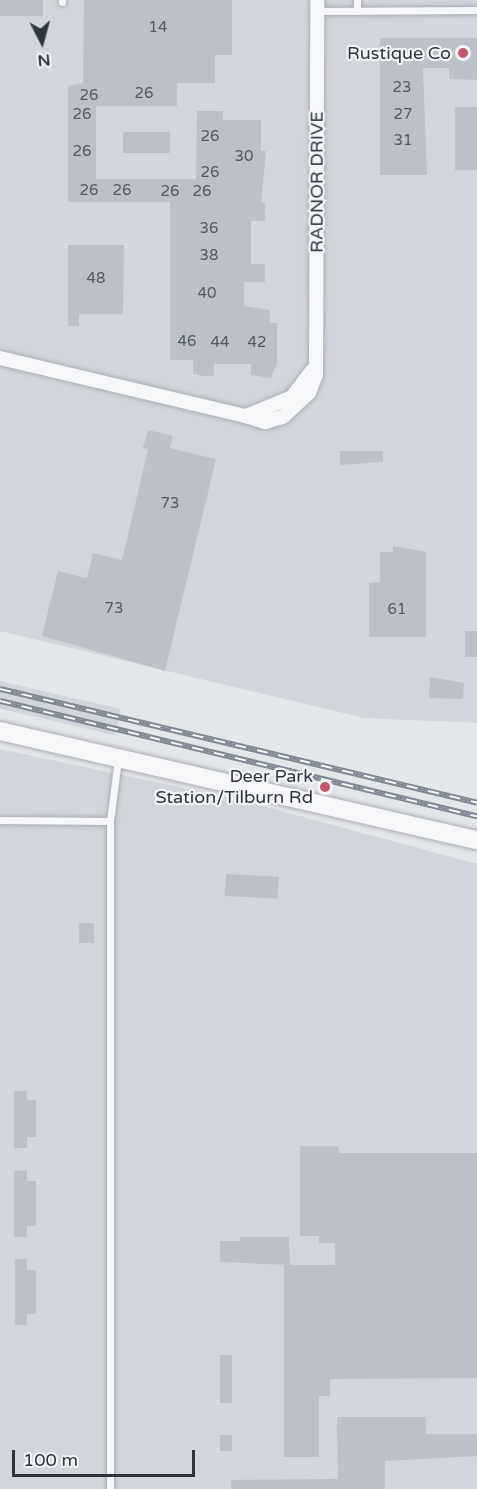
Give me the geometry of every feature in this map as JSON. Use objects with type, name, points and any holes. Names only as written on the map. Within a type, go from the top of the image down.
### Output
[{"type":"street","name":"RADNOR DRIVE","points":[[0,358],[266,422],[298,406],[309,393],[316,364],[317,6]]},
{"type":"street","points":[[0,731],[119,756],[477,840]]},
{"type":"lane","points":[[357,0],[357,11]]},
{"type":"lane","points":[[317,6],[357,11],[477,10]]},
{"type":"lane","points":[[110,1489],[110,821],[119,756]]},
{"type":"lane","points":[[0,820],[110,821]]},
{"type":"shaded area","points":[[0,0],[477,0],[477,723],[364,718],[0,631]]},
{"type":"shaded area","points":[[0,681],[121,709],[115,735],[0,709]]},
{"type":"shaded area","points":[[0,749],[245,801],[477,864],[477,1489],[0,1489]]},
{"type":"building","points":[[0,0],[43,0],[43,16],[0,16]]},
{"type":"building","points":[[84,0],[232,0],[232,55],[215,55],[215,83],[177,83],[177,106],[96,106],[96,179],[196,179],[197,111],[223,111],[223,120],[261,120],[261,151],[266,151],[261,203],[265,203],[265,221],[251,221],[251,264],[265,264],[265,282],[244,282],[244,306],[270,310],[270,323],[277,323],[277,364],[271,378],[251,375],[251,364],[214,364],[214,376],[203,376],[193,374],[193,360],[170,360],[170,202],[68,202],[68,86],[83,83]]},
{"type":"building","points":[[380,38],[477,38],[477,80],[449,79],[449,68],[423,68],[427,175],[380,175]]},
{"type":"building","points":[[455,107],[477,107],[477,170],[455,170]]},
{"type":"building","points":[[123,132],[170,132],[170,153],[123,153]]},
{"type":"building","points":[[68,245],[124,245],[123,314],[79,314],[79,326],[68,326]]},
{"type":"building","points":[[148,430],[173,436],[170,448],[216,459],[165,671],[42,636],[58,571],[87,578],[93,553],[122,560],[148,449],[143,448]]},
{"type":"building","points":[[340,451],[383,451],[383,462],[340,465]]},
{"type":"building","points":[[393,546],[426,552],[426,637],[369,637],[369,583],[380,582],[380,552],[393,552]]},
{"type":"building","points":[[465,631],[477,631],[477,657],[465,657]]},
{"type":"building","points":[[430,677],[464,683],[463,699],[429,698]]},
{"type":"building","points":[[226,874],[279,877],[278,899],[225,896]]},
{"type":"building","points":[[79,923],[94,923],[94,943],[79,943]]},
{"type":"building","points":[[14,1091],[27,1091],[27,1100],[36,1100],[36,1137],[27,1137],[27,1148],[14,1148]]},
{"type":"building","points":[[300,1146],[338,1146],[339,1153],[477,1153],[477,1378],[330,1379],[330,1396],[319,1396],[319,1457],[284,1457],[284,1265],[335,1265],[335,1243],[319,1243],[319,1236],[300,1236]]},
{"type":"building","points":[[27,1170],[27,1181],[36,1181],[36,1226],[27,1226],[27,1237],[14,1237],[14,1171]]},
{"type":"building","points":[[240,1237],[289,1237],[290,1265],[220,1262],[220,1241],[240,1241]]},
{"type":"building","points":[[15,1259],[27,1259],[27,1270],[36,1270],[36,1314],[27,1314],[27,1325],[15,1325]]},
{"type":"building","points":[[220,1355],[232,1355],[232,1403],[220,1403]]},
{"type":"building","points":[[337,1417],[426,1417],[426,1434],[477,1434],[477,1456],[385,1461],[385,1489],[231,1489],[231,1480],[338,1479]]},
{"type":"building","points":[[220,1435],[232,1435],[232,1451],[220,1451]]},
{"type":"railway","points":[[0,689],[477,803]]},
{"type":"railway","points":[[0,701],[477,816]]},
{"type":"place","name":"Rustique Co","points":[[463,53]]},
{"type":"place","name":"Deer Park Station/Tilburn Rd","points":[[325,787]]}]
